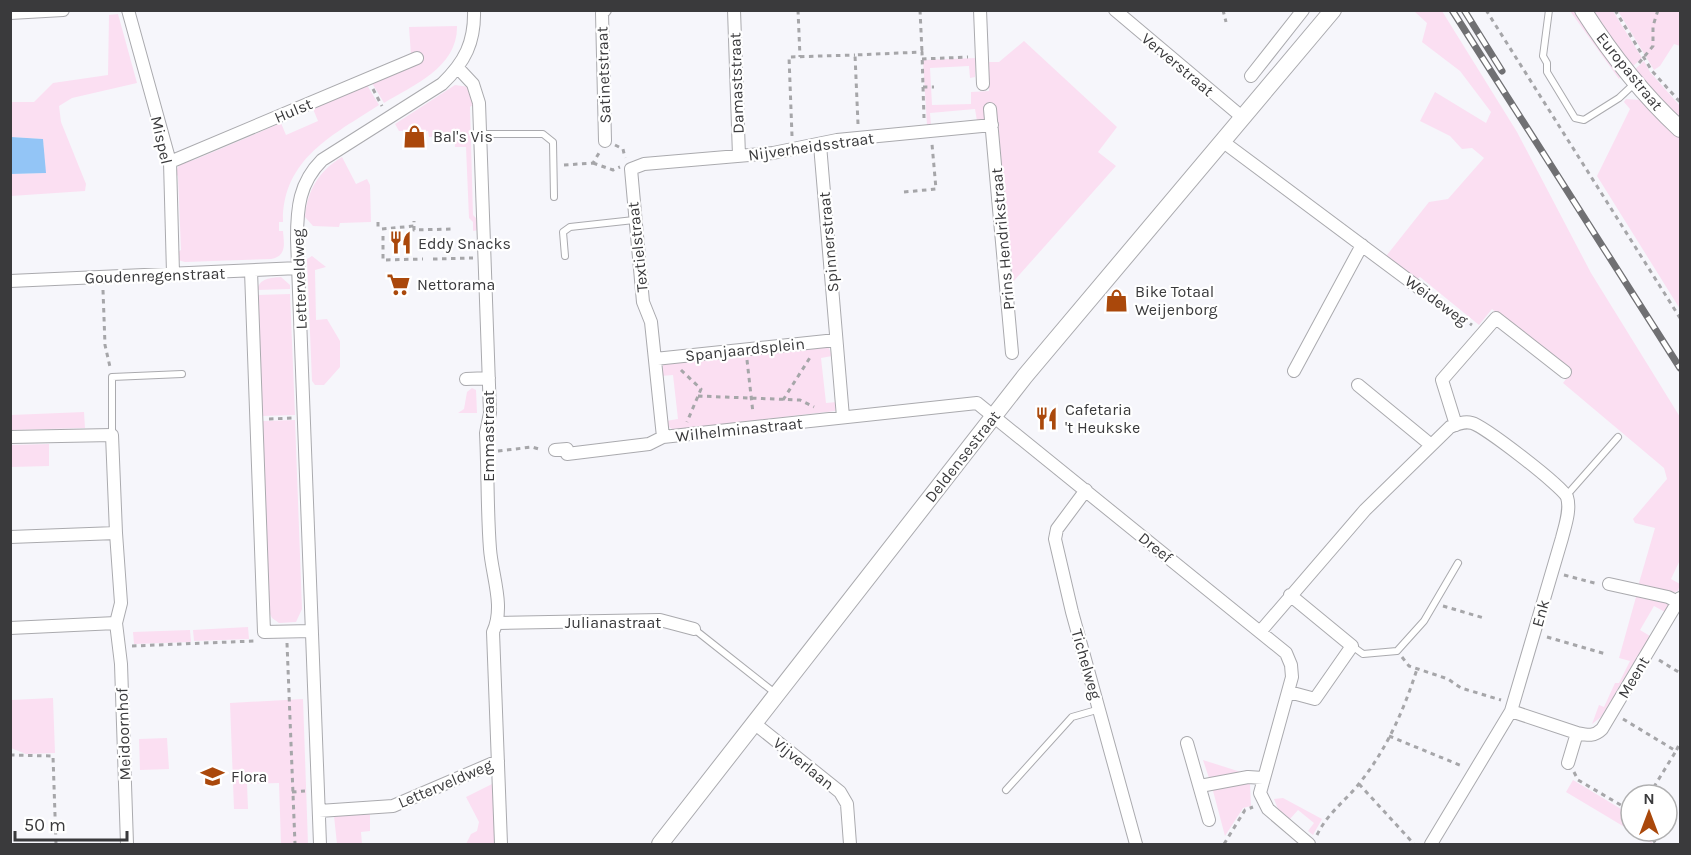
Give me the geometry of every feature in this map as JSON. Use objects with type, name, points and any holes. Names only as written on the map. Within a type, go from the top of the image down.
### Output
[{"type":"street","points":[[10,13],[63,10]]},
{"type":"street","name":"Mispel","points":[[128,10],[170,162],[173,273]]},
{"type":"street","name":"Letterveldweg","points":[[320,844],[298,199],[309,176],[328,155],[442,84],[458,68],[472,42],[474,10]]},
{"type":"street","name":"Satinetstraat","points":[[605,10],[602,13],[605,141]]},
{"type":"street","name":"Damaststraat","points":[[734,10],[739,156]]},
{"type":"street","points":[[980,10],[983,84]]},
{"type":"street","name":"Ververstraat","points":[[1115,10],[1242,117]]},
{"type":"street","name":"Deldensestraat","points":[[660,844],[994,416],[1333,10]]},
{"type":"street","name":"Europastraat","points":[[1583,10],[1635,82],[1680,129]]},
{"type":"street","points":[[1251,76],[1304,11],[1320,25]]},
{"type":"street","name":"Hulst","points":[[170,162],[417,58]]},
{"type":"street","points":[[1261,64],[1276,77]]},
{"type":"street","name":"Emmastraat","points":[[458,68],[473,84],[477,92],[480,134],[490,413],[486,432],[490,552],[496,575],[498,623],[493,632],[501,844]]},
{"type":"street","name":"Prins Hendrikstraat","points":[[990,109],[1012,353]]},
{"type":"street","name":"Nijverheidsstraat","points":[[631,169],[644,164],[792,151],[859,138],[992,125]]},
{"type":"street","name":"Weideweg","points":[[1222,141],[1423,291]]},
{"type":"street","name":"Spinnerstraat","points":[[820,145],[836,340]]},
{"type":"street","name":"Textielstraat","points":[[631,169],[643,302],[662,358]]},
{"type":"street","points":[[1294,371],[1362,245]]},
{"type":"street","name":"Goudenregenstraat","points":[[10,281],[299,268]]},
{"type":"street","points":[[251,271],[264,632],[312,631]]},
{"type":"street","name":"Weideweg","points":[[1483,333],[1496,318],[1565,372]]},
{"type":"street","points":[[1456,425],[1442,380],[1483,333]]},
{"type":"street","points":[[836,340],[840,417]]},
{"type":"street","name":"Spanjaardsplein","points":[[662,358],[836,340]]},
{"type":"street","points":[[662,358],[663,437]]},
{"type":"street","points":[[466,379],[489,378]]},
{"type":"street","points":[[1358,385],[1431,445]]},
{"type":"street","name":"Wilhelminastraat","points":[[555,450],[567,449],[567,454],[650,444],[663,437],[977,403],[994,416]]},
{"type":"street","name":"Dreef","points":[[994,416],[1286,653],[1292,665],[1288,692],[1260,793],[1265,803]]},
{"type":"street","points":[[1260,632],[1365,510],[1431,445],[1456,425],[1464,422],[1483,428],[1566,496]]},
{"type":"street","points":[[10,437],[112,435]]},
{"type":"street","name":"Meidoornhof","points":[[112,435],[121,603],[116,623],[127,844]]},
{"type":"street","name":"Tichelweg","points":[[1086,490],[1057,529],[1055,539],[1137,844]]},
{"type":"street","name":"Enk","points":[[1431,844],[1512,707],[1568,512],[1566,496]]},
{"type":"street","points":[[10,537],[116,533]]},
{"type":"street","name":"Meent","points":[[1577,733],[1597,734],[1679,600],[1609,584]]},
{"type":"street","points":[[1288,692],[1315,699],[1352,646],[1290,595]]},
{"type":"street","name":"Julianastraat","points":[[498,623],[660,620],[694,629]]},
{"type":"street","points":[[10,628],[116,623]]},
{"type":"street","points":[[1512,707],[1577,733],[1568,763]]},
{"type":"street","name":"Vijverlaan","points":[[754,723],[840,792],[847,804],[850,844]]},
{"type":"street","points":[[1187,743],[1209,820]]},
{"type":"street","name":"Letterveldweg","points":[[319,811],[393,806],[498,761]]},
{"type":"street","points":[[1200,786],[1248,777],[1263,778]]},
{"type":"street","points":[[1265,803],[1268,809],[1312,841]]},
{"type":"lane","points":[[1549,10],[1543,56],[1547,63],[1547,72],[1575,118],[1584,120],[1619,98],[1635,82]]},
{"type":"lane","points":[[480,134],[543,134],[553,142],[554,197]]},
{"type":"lane","points":[[565,256],[563,232],[570,227],[634,220]]},
{"type":"lane","points":[[112,435],[112,377],[182,374]]},
{"type":"lane","points":[[1566,496],[1618,436]]},
{"type":"lane","points":[[1352,646],[1363,654],[1397,651],[1424,621],[1458,563]]},
{"type":"lane","name":"Julianastraat","points":[[694,629],[776,694]]},
{"type":"lane","points":[[1006,790],[1071,717],[1100,709]]},
{"type":"path","points":[[798,10],[800,57]]},
{"type":"path","points":[[904,192],[936,189],[922,87],[920,10]]},
{"type":"path","points":[[1223,10],[1226,22]]},
{"type":"path","points":[[1486,10],[1680,318]]},
{"type":"path","points":[[1615,10],[1644,58],[1680,102]]},
{"type":"path","points":[[1644,58],[1653,46],[1653,26],[1658,10]]},
{"type":"path","points":[[792,151],[789,57],[922,52]]},
{"type":"path","points":[[855,55],[859,138]]},
{"type":"path","points":[[922,59],[982,56]]},
{"type":"path","points":[[368,79],[389,118]]},
{"type":"path","points":[[922,87],[934,87]]},
{"type":"path","points":[[553,166],[593,163],[613,170],[626,164],[623,149],[605,141],[593,163]]},
{"type":"path","points":[[414,221],[414,230],[451,229]]},
{"type":"path","points":[[378,222],[378,227],[382,228],[414,226]]},
{"type":"path","points":[[382,236],[383,260],[423,259]]},
{"type":"path","points":[[1621,240],[1627,236]]},
{"type":"path","points":[[433,259],[484,257]]},
{"type":"path","points":[[103,277],[105,345],[112,377]]},
{"type":"path","name":"Weideweg","points":[[1423,291],[1483,333]]},
{"type":"path","points":[[783,400],[821,341]]},
{"type":"path","points":[[746,349],[755,427]]},
{"type":"path","points":[[662,358],[700,389],[682,435]]},
{"type":"path","points":[[698,396],[800,400],[840,417]]},
{"type":"path","points":[[256,419],[304,417]]},
{"type":"path","points":[[487,452],[532,447],[555,450]]},
{"type":"path","points":[[1552,572],[1600,585],[1601,582],[1609,584]]},
{"type":"path","points":[[1434,604],[1484,618]]},
{"type":"path","points":[[118,646],[255,641],[264,632]]},
{"type":"path","points":[[1534,634],[1606,654]]},
{"type":"path","points":[[286,640],[294,844]]},
{"type":"path","points":[[1397,651],[1409,666],[1449,679],[1461,688],[1512,707]]},
{"type":"path","points":[[1648,653],[1680,672]]},
{"type":"path","points":[[1312,841],[1323,821],[1359,784],[1404,712],[1417,669]]},
{"type":"path","points":[[1612,712],[1676,750]]},
{"type":"path","points":[[1389,736],[1475,771]]},
{"type":"path","points":[[1656,783],[1680,743]]},
{"type":"path","points":[[10,755],[53,756],[56,844]]},
{"type":"path","points":[[1568,763],[1578,780],[1619,804]]},
{"type":"path","points":[[1359,784],[1414,844]]},
{"type":"path","points":[[1224,844],[1245,810],[1265,803]]},
{"type":"shaded area","points":[[1414,11],[1442,11],[1517,132],[1591,273],[1680,417],[1680,560],[1671,579],[1680,584],[1678,591],[1670,594],[1641,588],[1639,583],[1655,528],[1635,523],[1633,519],[1667,479],[1664,468],[1563,383],[1572,371],[1492,309],[1479,325],[1420,277],[1414,282],[1383,260],[1429,202],[1448,199],[1484,158],[1472,148],[1462,149],[1450,136],[1420,121],[1435,92],[1486,123],[1491,112],[1460,71],[1422,42],[1427,23]]},
{"type":"shaded area","points":[[1570,11],[1575,11],[1621,76],[1619,79]]},
{"type":"shaded area","points":[[1591,11],[1613,11],[1642,58],[1632,67]]},
{"type":"shaded area","points":[[1618,11],[1680,11],[1680,46],[1674,44],[1660,66],[1654,70]]},
{"type":"shaded area","points":[[118,14],[137,83],[72,98],[59,106],[61,122],[86,184],[85,191],[11,196],[10,174],[45,173],[43,139],[11,137],[11,102],[34,102],[53,83],[108,75],[109,15]]},
{"type":"shaded area","points":[[457,26],[450,53],[442,64],[421,82],[384,103],[372,83],[411,55],[409,27]]},
{"type":"shaded area","points":[[1024,41],[1117,127],[1098,152],[1116,166],[1013,282],[994,107],[984,120],[977,121],[975,109],[930,113],[931,125],[927,125],[923,60],[976,58],[975,77],[970,78],[969,66],[930,68],[932,105],[971,104],[971,92],[989,91],[988,62],[999,62]]},
{"type":"shaded area","points":[[1644,61],[1650,72],[1680,106],[1680,120],[1634,70]]},
{"type":"shaded area","points":[[367,85],[379,105],[344,127],[313,151],[291,181],[285,200],[283,222],[279,222],[279,231],[283,231],[284,240],[280,255],[271,259],[185,262],[178,260],[178,252],[181,250],[178,176],[175,173],[180,163],[194,160],[281,123],[286,135],[318,121],[313,109]]},
{"type":"shaded area","points":[[455,85],[469,87],[475,103],[470,107],[473,215],[478,220],[479,230],[473,231],[473,222],[469,218],[466,147],[455,147],[454,135],[429,137],[428,131],[399,131],[395,124]]},
{"type":"shaded area","points":[[1626,99],[1642,100],[1680,138],[1680,309],[1597,176],[1630,109],[1624,102]]},
{"type":"shaded area","points":[[342,157],[356,184],[367,179],[370,185],[371,222],[340,223],[339,227],[313,226],[305,217],[312,190],[327,168]]},
{"type":"shaded area","points":[[312,256],[326,267],[315,270],[316,320],[327,319],[340,341],[340,367],[324,385],[315,385],[312,381],[307,259]]},
{"type":"shaded area","points":[[281,277],[290,285],[290,289],[257,290],[263,281]]},
{"type":"shaded area","points":[[290,294],[295,415],[261,416],[257,295]]},
{"type":"shaded area","points":[[828,346],[832,356],[821,358],[826,403],[837,402],[835,411],[674,430],[667,426],[666,421],[678,419],[673,375],[661,376],[663,365],[667,361]]},
{"type":"shaded area","points":[[472,388],[476,390],[477,413],[458,413],[464,409],[467,392]]},
{"type":"shaded area","points":[[84,412],[85,428],[11,430],[11,415]]},
{"type":"shaded area","points":[[295,420],[302,609],[296,622],[279,623],[272,618],[269,612],[262,421]]},
{"type":"shaded area","points":[[49,444],[49,466],[11,467],[11,445]]},
{"type":"shaded area","points":[[1640,594],[1666,600],[1670,604],[1665,612],[1654,606],[1640,630],[1650,636],[1601,717],[1592,724],[1599,705],[1604,707],[1615,683],[1619,683],[1630,661],[1619,658],[1636,597]]},
{"type":"shaded area","points":[[248,627],[249,639],[194,641],[193,630]]},
{"type":"shaded area","points":[[190,630],[191,642],[134,644],[133,632]]},
{"type":"shaded area","points":[[53,698],[55,753],[26,754],[11,748],[11,700]]},
{"type":"shaded area","points":[[303,699],[308,844],[281,844],[279,783],[247,784],[248,809],[234,809],[230,703]]},
{"type":"shaded area","points":[[167,738],[169,769],[140,770],[139,739]]},
{"type":"shaded area","points":[[1203,760],[1244,773],[1245,770],[1253,772],[1209,778]]},
{"type":"shaded area","points":[[1573,780],[1619,808],[1619,824],[1566,792]]},
{"type":"shaded area","points":[[494,783],[496,844],[466,844],[471,834],[477,831],[479,822],[466,797]]},
{"type":"shaded area","points":[[1250,783],[1251,806],[1243,808],[1225,836],[1212,787]]},
{"type":"shaded area","points":[[1283,798],[1322,819],[1313,835],[1308,831],[1314,823],[1298,810],[1290,819],[1278,809],[1274,799]]},
{"type":"shaded area","points":[[370,814],[370,831],[361,832],[362,844],[337,844],[334,816]]},
{"type":"water","points":[[11,137],[43,139],[46,173],[11,174]]},
{"type":"railway","points":[[1452,10],[1680,368]]},
{"type":"railway","points":[[1464,10],[1502,71]]},
{"type":"place","name":"Bal's Vis","points":[[415,136]]},
{"type":"place","name":"Eddy Snacks","points":[[400,243]]},
{"type":"place","name":"Nettorama","points":[[399,284]]},
{"type":"place","name":"Bike Totaal Weijenborg","points":[[1117,300]]},
{"type":"place","name":"Cafetaria 't Heukske","points":[[1047,418]]},
{"type":"place","name":"Flora","points":[[213,776]]}]
